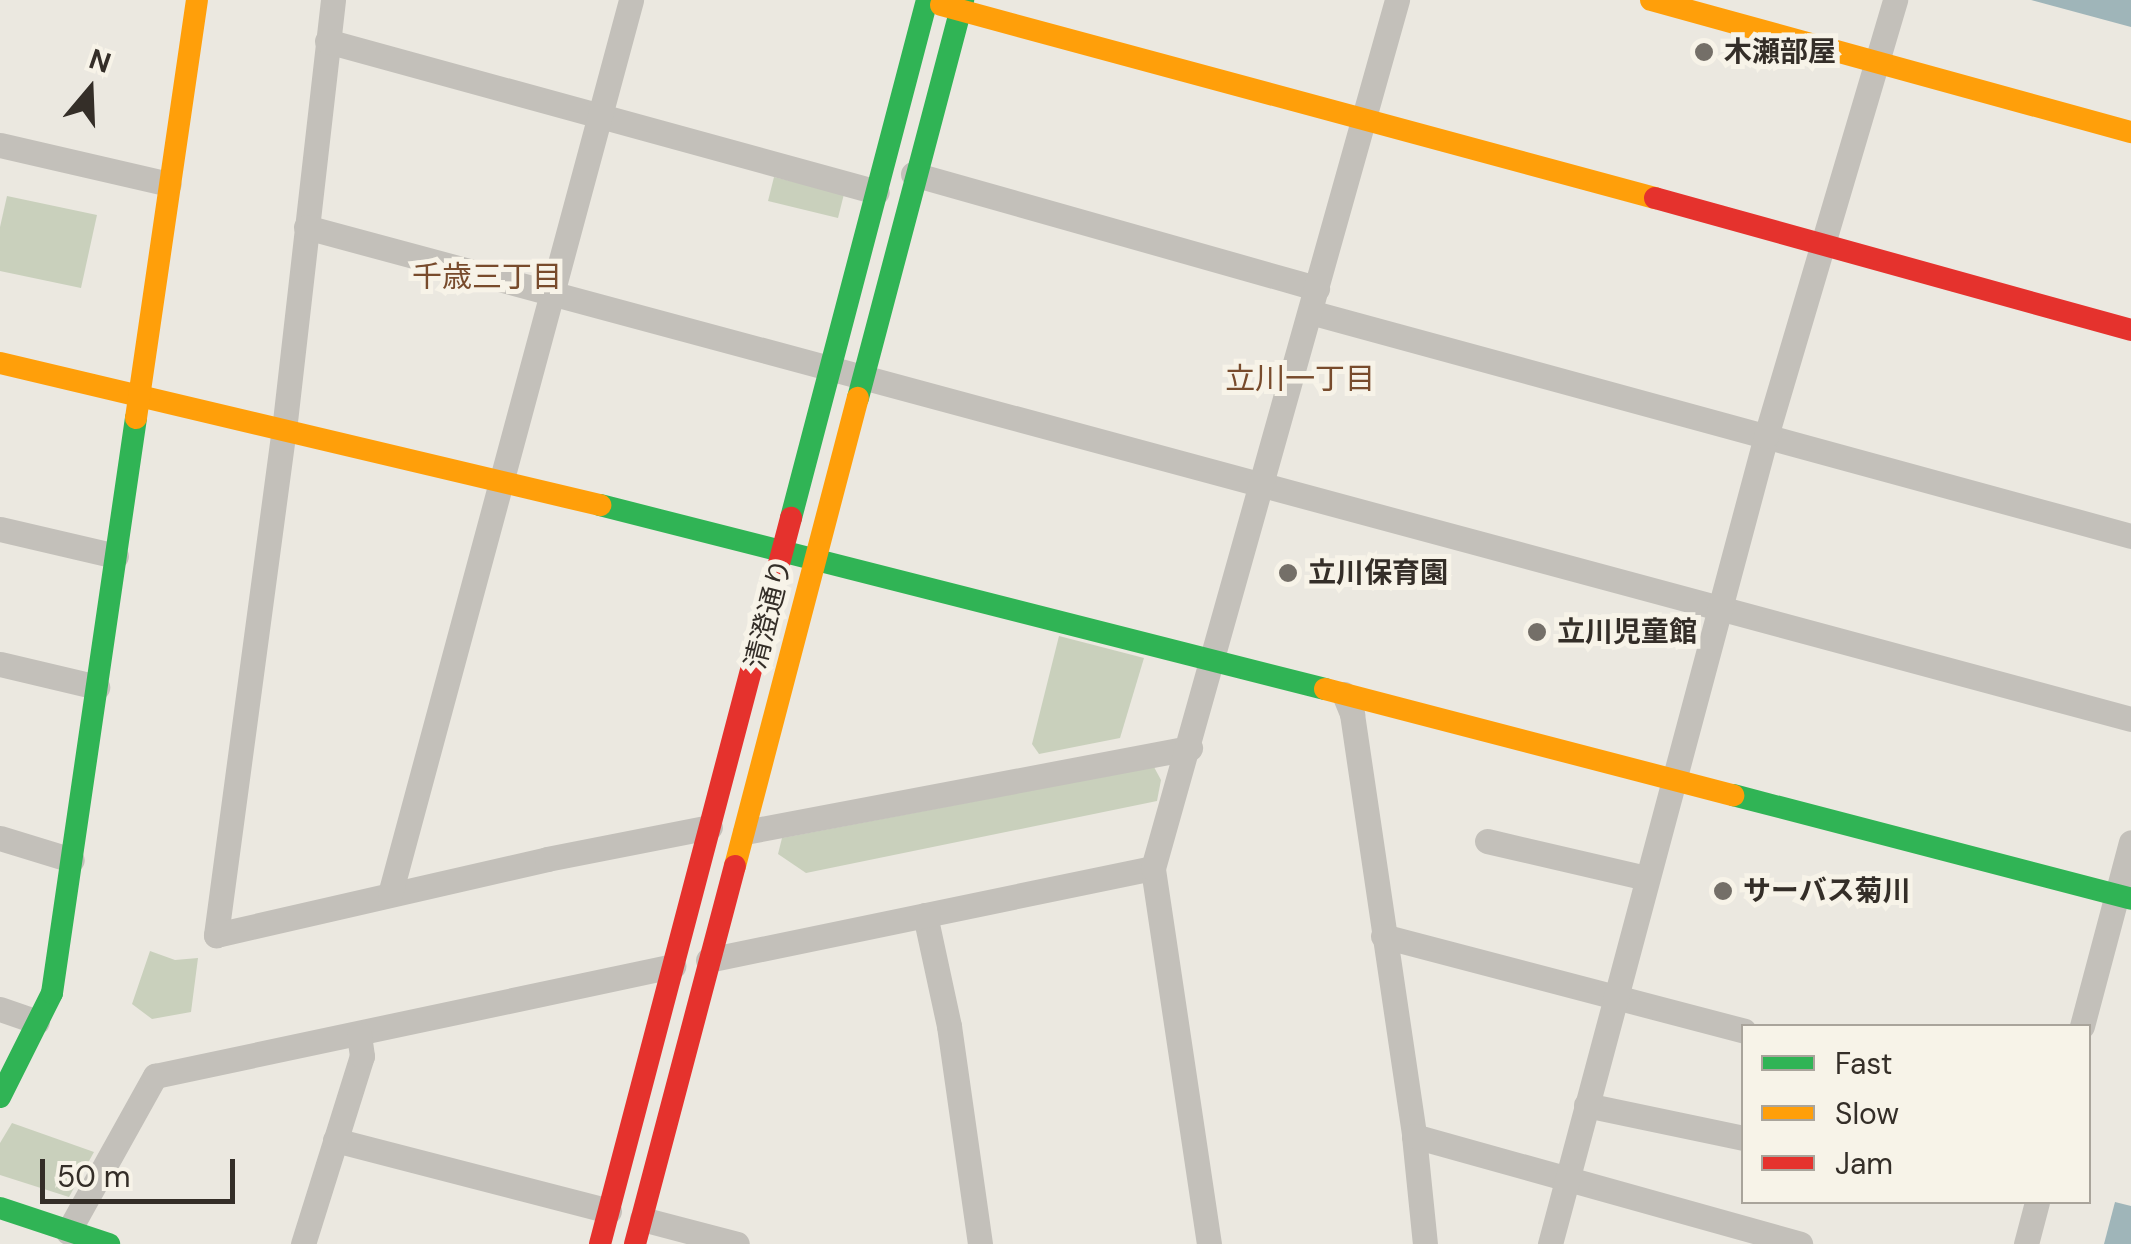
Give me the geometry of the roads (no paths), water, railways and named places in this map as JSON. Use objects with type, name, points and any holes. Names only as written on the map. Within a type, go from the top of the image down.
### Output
[{"type":"street","points":[[0,1097],[52,993],[197,0]]},
{"type":"street","points":[[333,0],[284,428],[216,935],[710,827]]},
{"type":"street","points":[[390,894],[631,0]]},
{"type":"street","points":[[1209,1244],[1153,868],[1190,748],[1397,0]]},
{"type":"street","points":[[1651,0],[2131,132]]},
{"type":"street","points":[[1550,1244],[1671,779],[1766,436],[1895,0]]},
{"type":"street","points":[[924,1],[961,5],[2131,330]]},
{"type":"street","name":"清澄通り","points":[[600,1244],[832,370],[924,1]]},
{"type":"street","name":"清澄通り","points":[[638,1231],[745,832],[913,174],[961,5]]},
{"type":"street","points":[[327,42],[877,192]]},
{"type":"street","points":[[0,145],[169,184]]},
{"type":"street","points":[[913,174],[1766,436],[2131,536]]},
{"type":"street","points":[[306,226],[860,379],[2131,719]]},
{"type":"street","points":[[0,362],[783,548],[2123,897]]},
{"type":"street","points":[[0,530],[116,556]]},
{"type":"street","points":[[0,664],[97,687]]},
{"type":"street","points":[[1344,694],[1352,714],[1414,1136],[1425,1244]]},
{"type":"street","points":[[745,832],[1190,748]]},
{"type":"street","points":[[0,838],[72,860]]},
{"type":"street","points":[[1487,842],[1646,878]]},
{"type":"street","points":[[2083,1024],[2123,897],[2131,842]]},
{"type":"street","points":[[708,960],[1153,868]]},
{"type":"street","points":[[925,915],[948,1026],[980,1244]]},
{"type":"street","points":[[1383,936],[1741,1030]]},
{"type":"street","points":[[68,1232],[155,1076],[673,966]]},
{"type":"street","points":[[0,1008],[37,1022]]},
{"type":"street","points":[[303,1244],[362,1056],[359,1035]]},
{"type":"street","points":[[1586,1105],[1741,1137]]},
{"type":"street","points":[[1414,1136],[1800,1244]]},
{"type":"street","points":[[336,1140],[609,1210]]},
{"type":"street","points":[[2026,1244],[2036,1204]]},
{"type":"street","points":[[0,1208],[109,1244]]},
{"type":"street","points":[[638,1231],[737,1244]]},
{"type":"water","points":[[2031,0],[2131,0],[2131,27]]},
{"type":"water","points":[[2115,1202],[2131,1206],[2131,1244],[2104,1244]]},
{"type":"place","name":"木瀬部屋","points":[[1704,52]]},
{"type":"place","name":"立川保育園","points":[[1288,573]]},
{"type":"place","name":"立川児童館","points":[[1537,632]]},
{"type":"place","name":"サーバス菊川","points":[[1723,891]]},
{"type":"district","name":"千歳三丁目","points":[[487,277]]},
{"type":"district","name":"立川一丁目","points":[[1300,379]]}]
